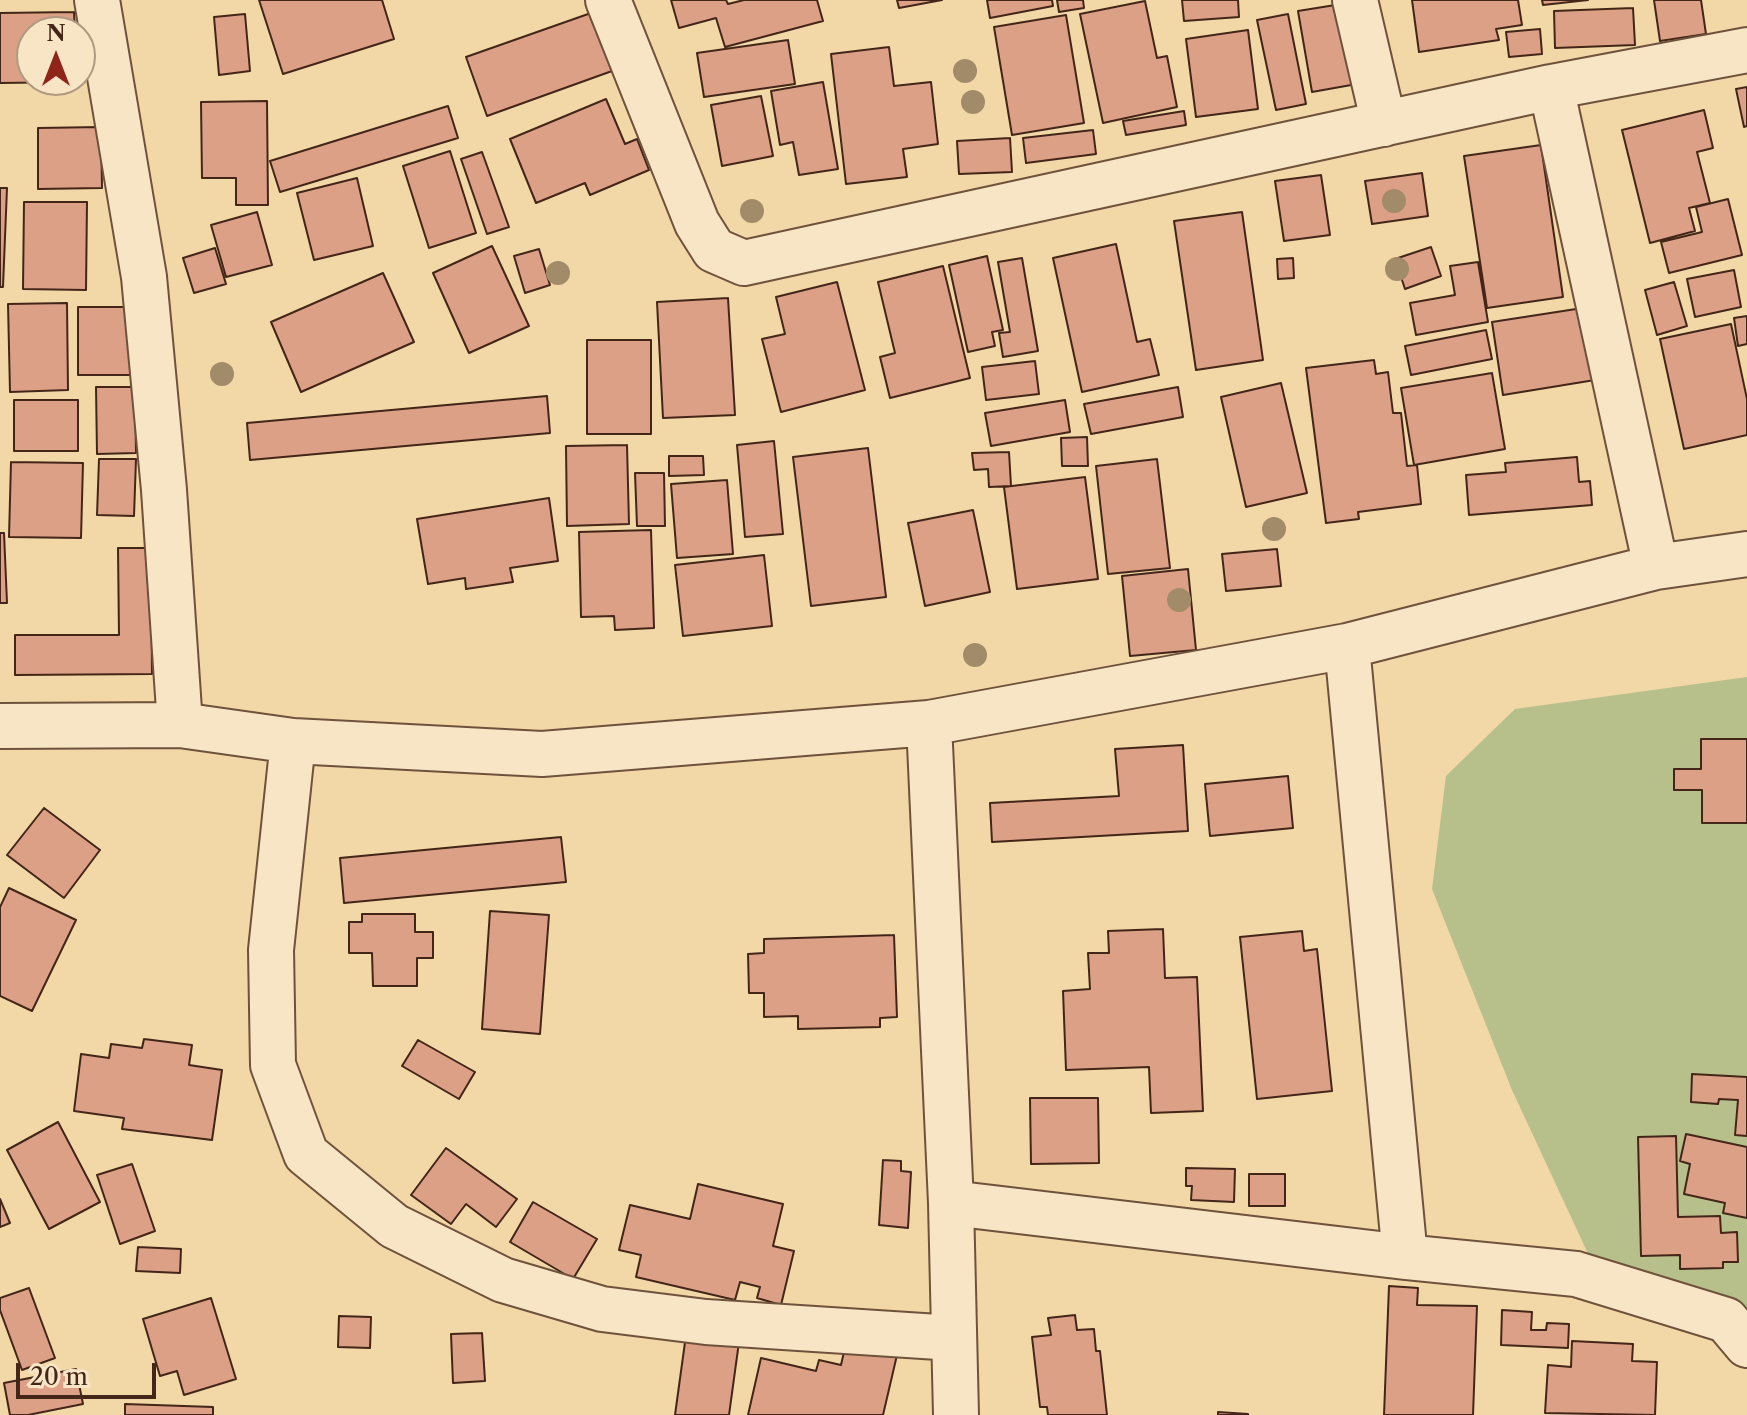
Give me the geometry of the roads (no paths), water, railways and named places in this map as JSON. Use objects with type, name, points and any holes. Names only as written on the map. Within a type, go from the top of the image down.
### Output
[{"type":"street","points":[[97,0],[144,277],[164,490],[180,725]]},
{"type":"street","points":[[608,0],[697,223],[714,250],[744,263],[1551,87],[1747,50]]},
{"type":"street","points":[[1355,0],[1384,124]]},
{"type":"street","points":[[1551,87],[1656,567]]},
{"type":"street","points":[[0,726],[180,725],[293,741],[542,754],[929,723],[1347,646],[1656,567],[1747,554]]},
{"type":"street","points":[[1347,646],[1405,1257]]},
{"type":"street","points":[[929,723],[951,1203],[956,1415]]},
{"type":"street","points":[[293,741],[271,950],[273,1065],[306,1154],[394,1226],[503,1280],[602,1309],[706,1322],[954,1338]]},
{"type":"street","points":[[951,1203],[1405,1257],[1576,1274],[1726,1320],[1747,1345]]}]
